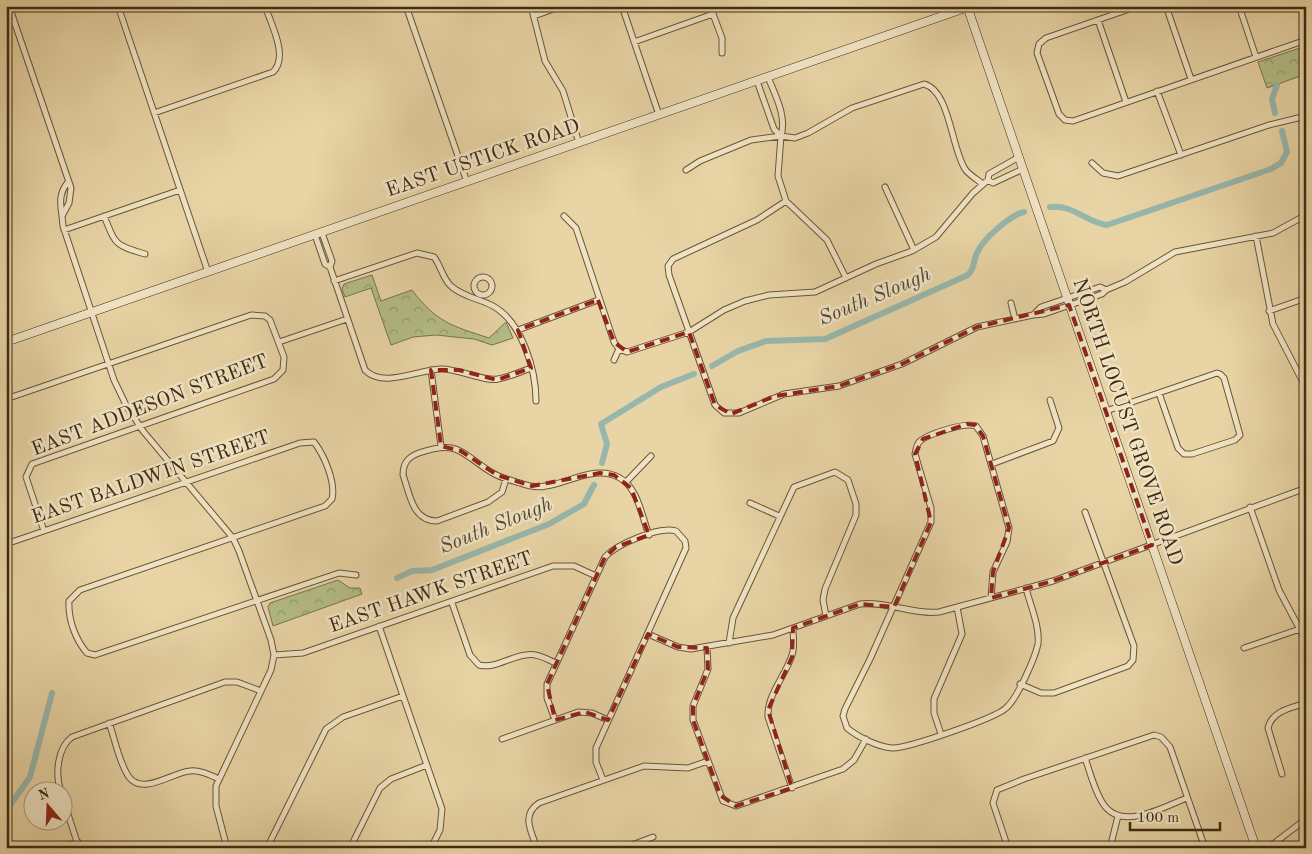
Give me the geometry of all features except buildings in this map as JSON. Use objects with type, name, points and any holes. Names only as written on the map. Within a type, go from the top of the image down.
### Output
[{"type":"main road","name":"EAST USTICK ROAD","points":[[6,342],[969,7]]},
{"type":"main road","name":"NORTH LOCUST GROVE ROAD","points":[[969,7],[1018,157],[1256,848]]},
{"type":"street","points":[[9,6],[71,188],[69,203],[62,216]]},
{"type":"street","points":[[118,6],[208,272]]},
{"type":"street","points":[[154,113],[274,72],[278,67],[280,54],[265,6]]},
{"type":"street","points":[[406,6],[467,182]]},
{"type":"street","points":[[531,6],[546,61],[563,92],[579,143]]},
{"type":"street","points":[[534,16],[562,6]]},
{"type":"street","points":[[622,6],[659,115]]},
{"type":"street","points":[[710,6],[722,38],[722,53]]},
{"type":"street","points":[[789,7],[802,6]]},
{"type":"street","points":[[1138,6],[1046,38],[1039,44],[1040,62],[1059,114],[1065,120],[1073,121],[1306,40]]},
{"type":"street","points":[[1166,6],[1191,79]]},
{"type":"street","points":[[1239,6],[1256,57]]},
{"type":"street","points":[[634,42],[713,14]]},
{"type":"street","points":[[1098,20],[1126,102]]},
{"type":"street","points":[[768,77],[781,112],[783,127],[778,176],[786,201],[827,240],[846,278]]},
{"type":"street","points":[[757,81],[774,130],[781,136]]},
{"type":"street","points":[[686,170],[700,161],[751,140],[781,136],[795,138],[808,133],[858,105],[917,85],[931,86],[940,96],[966,170],[986,182],[994,183],[1023,169]]},
{"type":"street","points":[[1157,91],[1181,155]]},
{"type":"street","points":[[1092,163],[1103,173],[1118,176],[1269,125],[1306,116]]},
{"type":"street","points":[[564,216],[576,228],[590,268],[598,300],[614,342],[619,348],[627,352],[689,332],[724,310],[745,301],[769,295],[815,292],[914,250],[936,237],[986,182],[989,174],[1018,157]]},
{"type":"street","points":[[68,182],[62,188],[59,202],[64,230],[120,393],[139,426],[233,538],[259,601],[271,640],[274,655],[271,670],[219,779],[215,800],[227,848]]},
{"type":"street","points":[[885,187],[914,250]]},
{"type":"street","points":[[64,230],[180,190]]},
{"type":"street","points":[[786,201],[757,220],[673,259],[668,266],[669,275],[715,405],[724,413],[739,413],[784,394],[839,386],[908,362],[977,327],[1033,315],[1042,307],[1068,302],[1100,288],[1106,290],[1125,282],[1175,252],[1280,230],[1306,215]]},
{"type":"street","points":[[104,216],[114,241],[121,247],[145,254]]},
{"type":"street","points":[[318,234],[325,264],[330,267],[365,370],[369,374],[393,377],[431,370],[459,370],[497,380],[531,368]]},
{"type":"street","points":[[1256,236],[1269,311],[1278,334],[1306,388]]},
{"type":"street","points":[[334,281],[416,253],[434,257],[450,285],[478,297],[508,316],[518,330],[535,382],[536,401]]},
{"type":"street","points":[[1269,311],[1306,298]]},
{"type":"street","points":[[518,330],[598,300]]},
{"type":"street","points":[[1011,303],[1014,319]]},
{"type":"street","points":[[6,399],[251,315],[265,316],[272,324],[279,342],[347,319]]},
{"type":"street","name":"EAST ADDESON STREET","points":[[44,531],[26,477],[28,470],[38,460],[274,379],[284,370],[284,357],[279,342]]},
{"type":"street","points":[[614,360],[619,348]]},
{"type":"street","points":[[431,370],[440,446]]},
{"type":"street","points":[[1106,411],[1217,373],[1224,378],[1240,435],[1235,440],[1192,454],[1184,454],[1178,449],[1159,393]]},
{"type":"street","points":[[992,464],[1053,440],[1059,428],[1050,400]]},
{"type":"street","points":[[992,598],[994,572],[1007,542],[1009,528],[983,436],[974,424],[963,424],[927,437],[917,446],[916,454],[931,508],[932,522],[843,716],[847,728],[866,739],[894,749],[1001,712],[1011,703],[1038,644],[1037,630],[1026,588]]},
{"type":"street","name":"EAST BALDWIN STREET","points":[[6,544],[185,482],[307,442],[314,442],[319,448],[334,492],[332,499],[325,506],[233,538]]},
{"type":"street","points":[[506,479],[502,492],[488,502],[437,521],[423,519],[415,510],[403,475],[405,462],[413,455],[440,446],[461,451],[491,472],[506,479],[532,486],[546,486],[600,473],[614,475],[626,482],[634,494],[649,535]]},
{"type":"street","points":[[626,482],[651,456]]},
{"type":"street","points":[[729,643],[733,618],[794,487],[828,473],[841,474],[848,480],[856,504],[856,515],[824,589],[823,600],[826,616]]},
{"type":"street","points":[[648,634],[684,648],[707,647],[766,637],[860,604],[932,613],[1026,588],[1105,562],[1195,530],[1250,507],[1306,488]]},
{"type":"street","points":[[750,503],[780,516]]},
{"type":"street","points":[[1250,507],[1279,590],[1306,641]]},
{"type":"street","points":[[1020,684],[1041,693],[1054,693],[1128,666],[1135,653],[1105,562],[1084,512]]},
{"type":"street","points":[[555,720],[547,691],[556,663],[596,576],[610,552],[622,544],[662,530],[676,531],[685,541],[686,548],[599,741],[596,755],[602,780]]},
{"type":"street","points":[[233,538],[74,594],[69,601],[68,612],[79,643],[86,653],[95,655],[339,573],[356,575]]},
{"type":"street","name":"EAST HAWK STREET","points":[[274,655],[303,653],[560,565],[574,566],[596,576]]},
{"type":"street","points":[[452,603],[473,661],[486,667],[518,656],[532,655],[556,663]]},
{"type":"street","points":[[941,734],[934,713],[934,699],[962,634],[957,607]]},
{"type":"street","points":[[379,626],[427,765],[442,816],[440,830],[431,848]]},
{"type":"street","points":[[1244,648],[1306,627]]},
{"type":"street","points":[[792,788],[768,710],[772,697],[792,657],[793,628]]},
{"type":"street","points":[[707,647],[708,669],[693,713],[720,795],[729,805],[736,806],[843,769],[854,760],[866,739]]},
{"type":"street","points":[[59,782],[57,771],[61,752],[66,742],[76,735],[226,682],[237,682],[261,692]]},
{"type":"street","points":[[6,693],[6,706]]},
{"type":"street","points":[[267,848],[326,729],[343,717],[403,696]]},
{"type":"street","points":[[1282,774],[1268,728],[1270,722],[1280,712],[1306,703]]},
{"type":"street","points":[[502,739],[555,720],[586,712],[608,720]]},
{"type":"street","points":[[109,723],[127,775],[136,783],[148,784],[189,771],[206,773],[219,779]]},
{"type":"street","points":[[1008,848],[993,803],[997,790],[1147,736],[1160,737],[1170,747],[1205,848]]},
{"type":"street","points":[[1085,758],[1102,803],[1118,816],[1139,816],[1187,798]]},
{"type":"street","points":[[537,848],[528,820],[530,810],[539,803],[644,766],[688,768],[708,761]]},
{"type":"street","points":[[350,848],[380,788],[391,779],[427,765]]},
{"type":"street","points":[[1110,848],[1118,816]]},
{"type":"street","points":[[1268,848],[1306,819]]},
{"type":"street","points":[[60,848],[78,845],[72,827]]},
{"type":"street","points":[[624,848],[653,837]]},
{"type":"highlighted area","points":[[598,300],[614,342],[627,352],[689,332],[715,405],[731,414],[775,396],[839,386],[902,364],[977,327],[1069,305],[1152,545],[1053,581],[991,598],[993,572],[1009,528],[983,436],[975,425],[967,424],[923,439],[915,454],[931,522],[894,607],[860,604],[793,628],[792,657],[768,710],[792,788],[736,806],[720,795],[693,720],[693,706],[708,669],[707,648],[678,647],[648,634],[608,720],[585,712],[555,720],[547,684],[605,557],[616,547],[649,535],[631,488],[614,475],[600,473],[532,486],[497,475],[461,451],[441,446],[431,370],[459,370],[497,380],[531,368],[518,330]]},
{"type":"green space","points":[[1306,46],[1306,74],[1267,88],[1258,62]]},
{"type":"green space","points":[[372,275],[381,301],[412,290],[429,309],[446,322],[489,338],[506,322],[513,338],[492,345],[474,339],[436,335],[413,337],[391,345],[371,288],[345,297],[342,289],[344,284]]},
{"type":"green space","points":[[338,580],[350,588],[360,588],[362,594],[273,626],[268,607],[270,603]]},
{"type":"waterway","name":"South Slough","points":[[1275,113],[1272,99],[1277,85]]},
{"type":"waterway","name":"South Slough","points":[[1050,207],[1065,208],[1107,225],[1271,169],[1281,163],[1287,152],[1282,131]]},
{"type":"waterway","name":"South Slough","points":[[712,366],[738,351],[766,341],[825,339],[968,275],[972,270],[977,253],[990,235],[1011,218],[1024,212]]},
{"type":"waterway","name":"South Slough","points":[[602,463],[607,444],[601,424],[661,387],[694,374]]},
{"type":"waterway","name":"South Slough","points":[[397,578],[412,571],[432,570],[549,524],[584,504],[594,485]]},
{"type":"waterway","name":"South Slough","points":[[6,811],[30,777],[52,693]]}]
